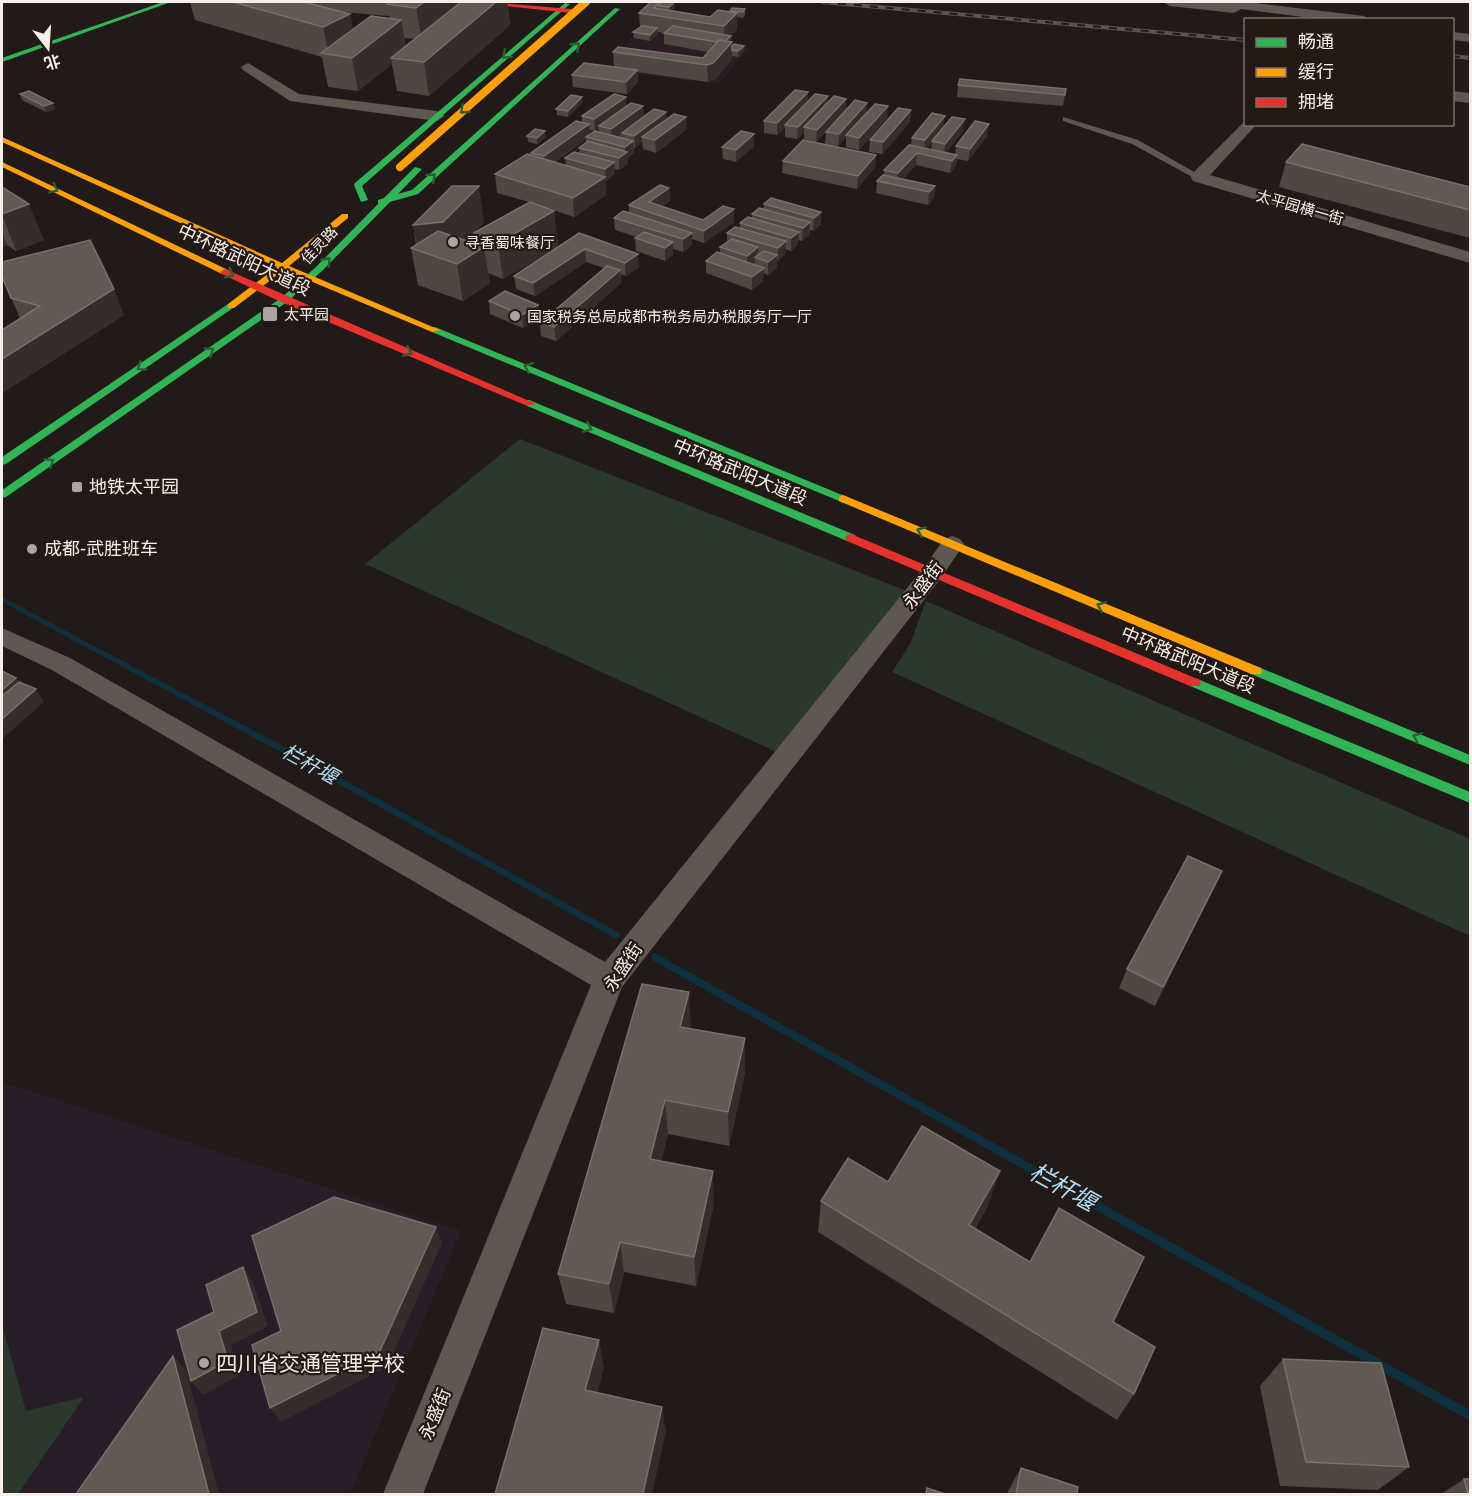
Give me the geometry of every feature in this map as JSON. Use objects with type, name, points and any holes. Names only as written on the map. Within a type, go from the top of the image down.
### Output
[{"type":"main road","points":[[2,60],[168,2]]},
{"type":"main road","points":[[381,202],[415,192],[617,9],[471,2]]},
{"type":"main road","points":[[545,2],[563,6]]},
{"type":"main road","points":[[397,171],[586,2]]},
{"type":"main road","name":"佳灵路","points":[[2,495],[284,300],[312,277],[381,202],[601,2]]},
{"type":"main road","points":[[364,200],[358,185],[563,6]]},
{"type":"main road","name":"中环路武阳大道段","points":[[2,139],[284,267],[1470,760]]},
{"type":"main road","name":"中环路武阳大道段","points":[[2,164],[284,300],[1470,798]]},
{"type":"main road","name":"佳灵路","points":[[2,462],[258,287],[379,187]]},
{"type":"street","points":[[1170,2],[1301,18]]},
{"type":"street","points":[[1217,2],[1348,18]]},
{"type":"street","points":[[1454,30],[1470,32]]},
{"type":"street","points":[[1454,36],[1470,38]]},
{"type":"street","points":[[248,67],[294,98],[437,116]]},
{"type":"street","points":[[1454,89],[1470,92]]},
{"type":"street","points":[[1454,96],[1470,98]]},
{"type":"street","points":[[1199,177],[1247,126]]},
{"type":"street","name":"太平园横一街","points":[[1199,177],[1470,258]]},
{"type":"street","name":"永盛街","points":[[402,1494],[609,980],[933,573],[952,544]]},
{"type":"street","points":[[2,636],[61,664],[609,980]]},
{"type":"lane","points":[[1066,119],[1135,142],[1199,177]]},
{"type":"shaded area","points":[[638,30],[749,48],[719,84],[605,70]]},
{"type":"shaded area","name":"四川省交通管理学校","points":[[2,1082],[461,1231],[350,1494],[2,1494]]},
{"type":"green space","points":[[520,439],[912,593],[781,754],[365,564]]},
{"type":"green space","points":[[926,601],[1470,839],[1470,936],[892,672],[910,644]]},
{"type":"green space","points":[[2,1325],[26,1411],[84,1397],[18,1494],[2,1494]]},
{"type":"building","points":[[233,2],[304,2],[350,14],[323,27]]},
{"type":"building","points":[[390,2],[424,2],[416,8],[387,4]]},
{"type":"building","points":[[461,2],[496,2],[424,62],[391,58]]},
{"type":"building","points":[[651,2],[659,3],[654,8],[710,17],[718,10],[737,13],[724,26],[639,13]]},
{"type":"building","points":[[662,2],[674,2],[669,7],[659,6]]},
{"type":"building","points":[[732,8],[745,9],[743,12],[730,11]]},
{"type":"building","points":[[371,16],[401,20],[352,58],[321,53]]},
{"type":"building","points":[[642,26],[657,28],[650,35],[633,32]]},
{"type":"building","points":[[673,26],[731,36],[725,41],[717,42],[664,33]]},
{"type":"building","points":[[719,40],[732,42],[713,63],[707,65],[613,52],[618,47],[703,58]]},
{"type":"building","points":[[734,44],[744,46],[738,51],[732,50]]},
{"type":"building","points":[[584,63],[637,70],[626,82],[572,75]]},
{"type":"building","points":[[960,79],[1066,89],[1065,95],[958,85]]},
{"type":"building","points":[[795,90],[808,92],[777,123],[764,121]]},
{"type":"building","points":[[29,91],[53,103],[44,106],[20,94]]},
{"type":"building","points":[[614,94],[626,97],[594,119],[582,116]]},
{"type":"building","points":[[815,94],[828,96],[798,127],[785,125]]},
{"type":"building","points":[[571,95],[582,97],[568,111],[556,109]]},
{"type":"building","points":[[834,96],[846,99],[817,130],[804,127]]},
{"type":"building","points":[[855,100],[867,103],[839,134],[826,132]]},
{"type":"building","points":[[631,103],[643,106],[611,129],[599,126]]},
{"type":"building","points":[[875,104],[888,106],[859,138],[846,135]]},
{"type":"building","points":[[898,108],[911,110],[883,142],[870,140]]},
{"type":"building","points":[[654,109],[666,112],[634,136],[622,133]]},
{"type":"building","points":[[932,113],[945,116],[925,140],[912,138]]},
{"type":"building","points":[[674,114],[686,117],[655,140],[642,137]]},
{"type":"building","points":[[952,117],[965,119],[945,144],[932,141]]},
{"type":"building","points":[[576,121],[589,124],[544,156],[531,153]]},
{"type":"building","points":[[975,121],[989,124],[970,149],[956,146]]},
{"type":"building","points":[[535,129],[545,131],[537,138],[527,136]]},
{"type":"building","points":[[595,131],[633,141],[625,147],[586,137]]},
{"type":"building","points":[[741,131],[754,134],[736,150],[722,147]]},
{"type":"building","points":[[803,140],[876,155],[858,176],[783,161]]},
{"type":"building","points":[[588,141],[627,152],[619,158],[579,148]]},
{"type":"building","points":[[1302,144],[1470,187],[1470,210],[1286,162]]},
{"type":"building","points":[[909,145],[957,155],[952,161],[917,153],[898,173],[884,170]]},
{"type":"building","points":[[574,152],[614,162],[605,169],[565,158]]},
{"type":"building","points":[[527,154],[605,177],[573,198],[495,174]]},
{"type":"building","points":[[883,175],[935,186],[929,192],[877,181]]},
{"type":"building","points":[[660,185],[669,188],[649,202],[703,220],[723,206],[734,209],[704,231],[629,205]]},
{"type":"building","points":[[452,186],[479,186],[443,222],[413,225]]},
{"type":"building","points":[[2,187],[29,204],[2,214]]},
{"type":"building","points":[[771,198],[821,212],[814,218],[764,204]]},
{"type":"building","points":[[530,202],[554,211],[498,243],[474,233]]},
{"type":"building","points":[[759,208],[810,222],[803,228],[752,214]]},
{"type":"building","points":[[623,211],[692,233],[683,239],[614,218]]},
{"type":"building","points":[[748,217],[799,232],[791,238],[740,223]]},
{"type":"building","points":[[735,227],[786,241],[778,248],[727,233]]},
{"type":"building","points":[[438,231],[484,247],[457,264],[411,248]]},
{"type":"building","points":[[644,232],[673,242],[665,248],[635,238]]},
{"type":"building","points":[[579,233],[638,254],[625,263],[585,249],[533,283],[514,276]]},
{"type":"building","points":[[732,239],[758,247],[747,256],[720,247]]},
{"type":"building","points":[[90,240],[114,289],[2,359],[2,330],[40,306],[11,298],[2,276],[2,262]]},
{"type":"building","points":[[764,251],[777,255],[768,262],[755,257]]},
{"type":"building","points":[[717,252],[764,268],[752,277],[706,261]]},
{"type":"building","points":[[607,266],[620,270],[554,327],[540,323]]},
{"type":"building","points":[[505,291],[538,305],[522,315],[489,301]]},
{"type":"building","points":[[2,671],[16,678],[2,690]]},
{"type":"building","points":[[19,682],[36,689],[2,719],[2,696]]},
{"type":"building","points":[[1188,856],[1222,871],[1163,987],[1127,969]]},
{"type":"building","points":[[642,984],[689,992],[680,1027],[745,1038],[728,1112],[665,1100],[650,1159],[713,1171],[694,1257],[620,1242],[609,1284],[558,1274]]},
{"type":"building","points":[[922,1126],[1000,1171],[969,1225],[1030,1262],[1059,1208],[1144,1257],[1113,1322],[1155,1347],[1134,1394],[821,1201],[848,1158],[888,1182]]},
{"type":"building","points":[[334,1197],[436,1227],[379,1353],[270,1408],[252,1345],[281,1331],[252,1236]]},
{"type":"building","points":[[243,1267],[257,1312],[219,1331],[228,1361],[191,1381],[177,1330],[214,1312],[206,1285]]},
{"type":"building","points":[[543,1328],[599,1340],[585,1390],[662,1407],[643,1494],[495,1494]]},
{"type":"building","points":[[173,1356],[209,1494],[76,1494]]},
{"type":"building","points":[[1283,1359],[1381,1363],[1409,1467],[1306,1462]]},
{"type":"building","points":[[1021,1468],[1078,1487],[1077,1494],[1016,1494]]},
{"type":"building","points":[[1464,1479],[1470,1479],[1470,1494],[1468,1494]]},
{"type":"building","points":[[927,1488],[945,1494],[926,1494]]},
{"type":"waterway","name":"栏杆堰","points":[[2,599],[293,755],[616,935]]},
{"type":"waterway","name":"栏杆堰","points":[[655,957],[1470,1416]]},
{"type":"railway","points":[[822,2],[1244,40]]},
{"type":"railway","points":[[1454,56],[1470,58]]},
{"type":"traffic: fast","points":[[2,60],[168,2]]},
{"type":"traffic: fast","points":[[364,200],[358,185],[567,4]]},
{"type":"traffic: fast","points":[[381,202],[415,192],[617,9]]},
{"type":"traffic: fast","points":[[2,495],[284,300],[319,269],[418,169]]},
{"type":"traffic: fast","points":[[2,462],[231,306]]},
{"type":"traffic: fast","points":[[435,330],[843,499]]},
{"type":"traffic: fast","points":[[529,403],[851,538]]},
{"type":"traffic: fast","points":[[1256,671],[1470,760]]},
{"type":"traffic: fast","points":[[1195,683],[1470,798]]},
{"type":"traffic: slow","points":[[400,167],[586,2]]},
{"type":"traffic: slow","points":[[2,139],[284,267],[435,330]]},
{"type":"traffic: slow","points":[[2,164],[225,272]]},
{"type":"traffic: slow","points":[[231,306],[258,287],[345,216]]},
{"type":"traffic: slow","points":[[843,499],[1256,671]]},
{"type":"traffic: jam","points":[[471,2],[571,11]]},
{"type":"traffic: jam","points":[[225,272],[284,300],[529,403]]},
{"type":"traffic: jam","points":[[851,538],[1195,683]]},
{"type":"place","name":"寻香蜀味餐厅","points":[[453,242]]},
{"type":"place","name":"太平园","points":[[270,314]]},
{"type":"place","name":"国家税务总局成都市税务局办税服务厅一厅","points":[[515,316]]},
{"type":"place","name":"地铁太平园","points":[[77,487]]},
{"type":"place","name":"成都-武胜班车","points":[[32,549]]},
{"type":"place","name":"四川省交通管理学校","points":[[204,1363]]}]
